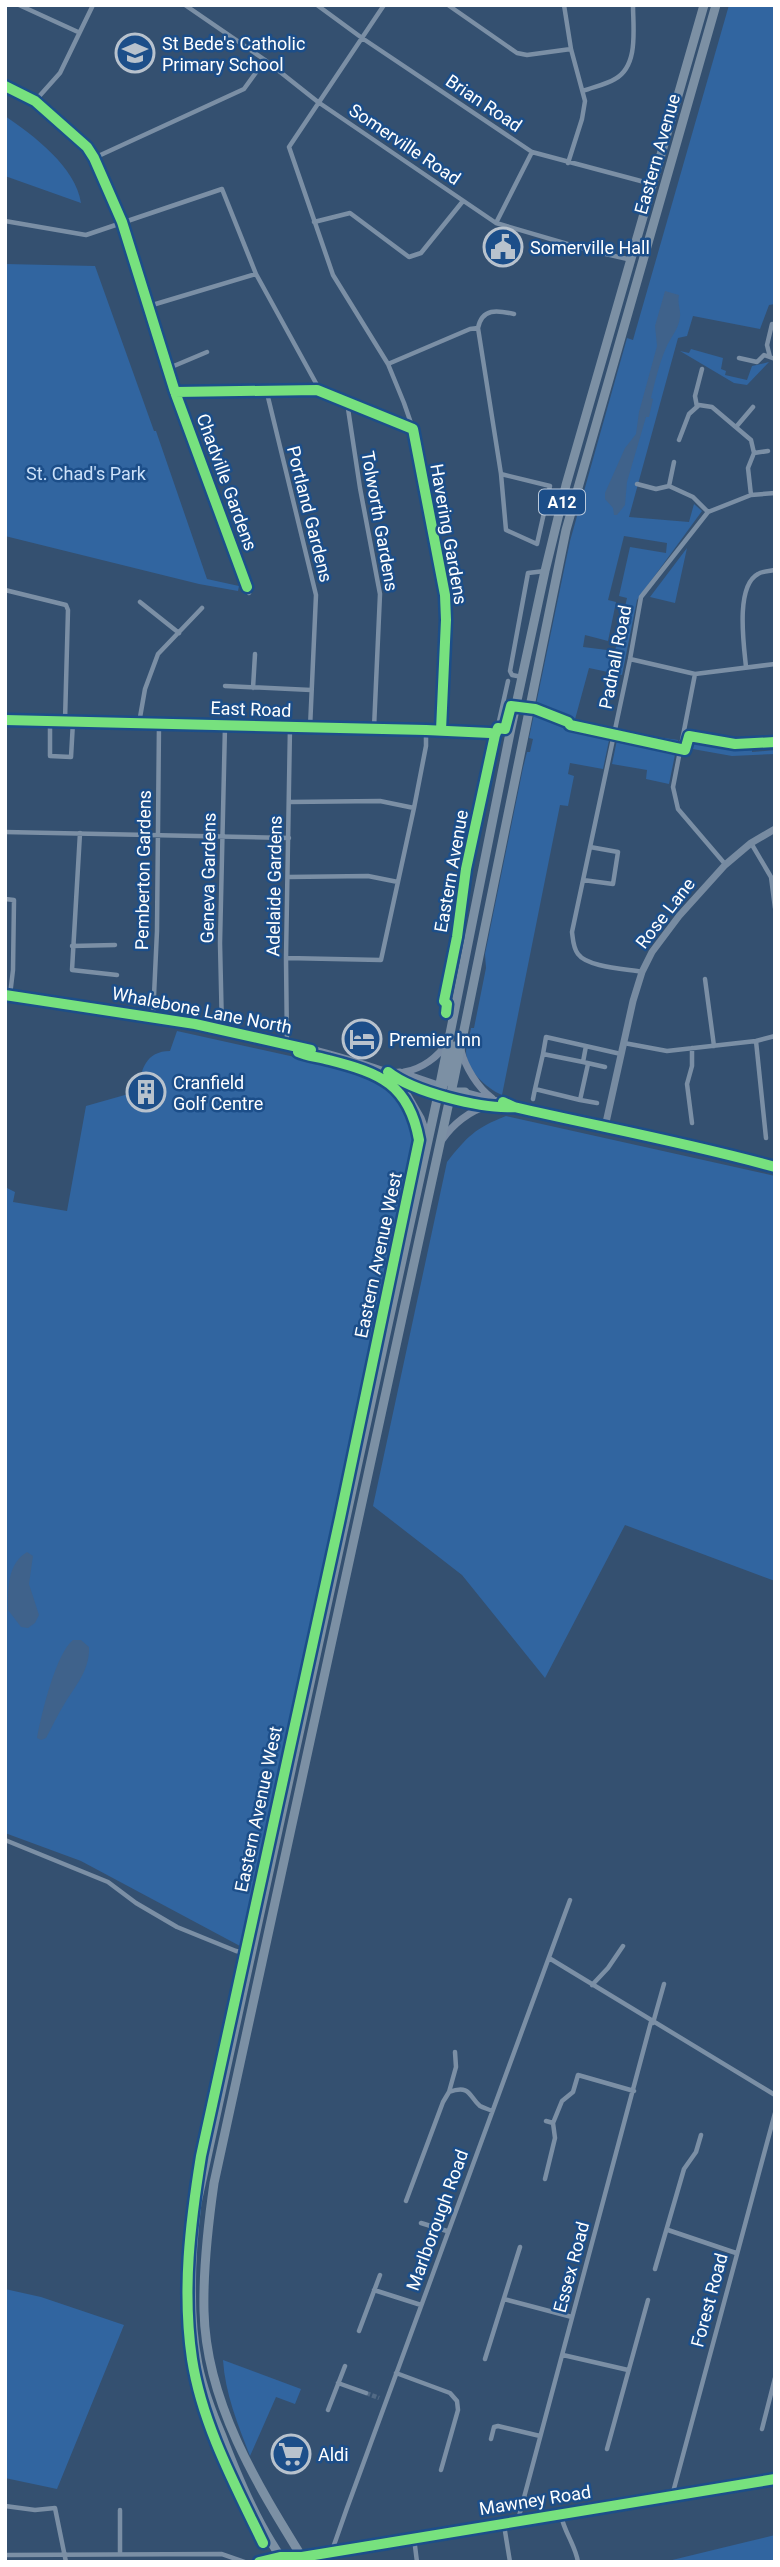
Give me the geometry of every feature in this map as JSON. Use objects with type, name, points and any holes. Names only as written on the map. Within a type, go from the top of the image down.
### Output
[{"type":"highway","name":"Eastern Avenue","points":[[444,1092],[442,1073],[545,571],[566,485],[704,5]]},
{"type":"highway","name":"Eastern Avenue","points":[[444,1092],[461,1042],[566,530],[716,5]]},
{"type":"highway","name":"A12","points":[[408,1232],[425,1177],[483,912],[495,881]]},
{"type":"highway","points":[[444,1092],[465,1092]]},
{"type":"highway","name":"Eastern Avenue West","points":[[302,2560],[254,2478],[219,2397],[209,2357],[204,2312],[207,2233],[214,2183],[447,1112],[444,1092]]},
{"type":"highway","name":"Eastern Avenue West","points":[[282,2559],[243,2490],[207,2400],[197,2364],[193,2322],[193,2234],[248,1953],[428,1141],[444,1092]]},
{"type":"main road","name":"Whalebone Lane North","points":[[7,995],[153,1018],[334,1055],[444,1092],[699,1146],[775,1167]]},
{"type":"main road","points":[[428,1141],[425,1125],[399,1076],[424,1064],[444,1047],[450,1035]]},
{"type":"main road","points":[[437,1153],[445,1135],[458,1123],[496,1103],[468,1066],[463,1057],[461,1042]]},
{"type":"main road","name":"Whalebone Lane North","points":[[465,1092],[496,1103]]},
{"type":"street","points":[[19,5],[78,32]]},
{"type":"street","points":[[35,101],[60,74],[93,5]]},
{"type":"street","name":"Somerville Road","points":[[185,5],[265,60],[318,102],[496,223],[605,255],[632,260]]},
{"type":"street","name":"Brian Road","points":[[317,5],[532,152],[653,184]]},
{"type":"street","points":[[318,102],[384,5]]},
{"type":"street","points":[[448,5],[517,53],[527,55],[571,49]]},
{"type":"street","points":[[564,5],[585,111],[568,163]]},
{"type":"street","points":[[583,91],[613,81],[623,74],[630,61],[634,40],[633,5]]},
{"type":"street","points":[[94,158],[244,89],[265,60]]},
{"type":"street","name":"Chadville Gardens","points":[[5,86],[35,101],[87,147],[94,158],[122,222],[175,393],[249,593]]},
{"type":"street","name":"Havering Gardens","points":[[318,102],[289,147],[333,275],[388,364],[413,429],[445,595],[441,730]]},
{"type":"street","points":[[496,223],[532,152]]},
{"type":"street","points":[[5,221],[80,235],[222,189],[256,274],[317,385],[317,390]]},
{"type":"street","points":[[314,222],[350,213],[409,257],[421,253],[463,201]]},
{"type":"street","points":[[149,306],[256,274]]},
{"type":"street","points":[[501,474],[550,486],[537,544],[506,530],[501,474],[478,328],[480,319],[486,313],[499,310],[514,314]]},
{"type":"street","points":[[739,358],[757,362],[769,357],[767,345],[772,324]]},
{"type":"street","points":[[388,364],[470,328],[478,328]]},
{"type":"street","points":[[169,368],[206,352]]},
{"type":"street","points":[[697,407],[695,396],[702,369]]},
{"type":"street","points":[[175,393],[317,390],[413,429]]},
{"type":"street","name":"Portland Gardens","points":[[267,393],[316,595],[310,728]]},
{"type":"street","name":"Tolworth Gardens","points":[[347,402],[380,594],[374,729]]},
{"type":"street","points":[[679,440],[688,414],[697,407],[712,407],[751,440],[754,453],[748,468],[751,495]]},
{"type":"street","points":[[736,427],[753,407]]},
{"type":"street","points":[[754,453],[768,451]]},
{"type":"street","points":[[669,486],[674,462]]},
{"type":"street","points":[[637,484],[656,489],[669,486],[693,497],[708,512],[751,495],[775,493]]},
{"type":"street","name":"Padnall Road","points":[[642,972],[594,963],[580,957],[576,952],[572,932],[641,597],[708,512]]},
{"type":"street","points":[[746,667],[742,632],[743,603],[749,583],[757,574],[775,570]]},
{"type":"street","points":[[523,678],[512,675],[510,671],[528,573],[545,571]]},
{"type":"street","points":[[5,590],[66,605],[65,721]]},
{"type":"street","points":[[140,603],[179,633]]},
{"type":"street","points":[[139,723],[145,688],[159,654],[202,608]]},
{"type":"street","points":[[253,688],[255,654]]},
{"type":"street","points":[[630,659],[695,674],[775,664]]},
{"type":"street","points":[[695,674],[673,787],[678,809],[725,865]]},
{"type":"street","points":[[495,735],[508,681]]},
{"type":"street","points":[[225,686],[311,690]]},
{"type":"street","name":"East Road","points":[[5,720],[441,730],[495,735]]},
{"type":"street","points":[[50,720],[50,756],[71,757],[73,722]]},
{"type":"street","name":"Pemberton Gardens","points":[[153,1018],[157,931],[159,724]]},
{"type":"street","name":"Geneva Gardens","points":[[222,1031],[220,943],[225,726]]},
{"type":"street","name":"Adelaide Gardens","points":[[287,1045],[290,727]]},
{"type":"street","points":[[286,958],[381,960],[426,747],[426,730]]},
{"type":"street","name":"Eastern Avenue","points":[[456,1008],[444,1001],[457,937],[466,869],[495,735]]},
{"type":"street","points":[[683,735],[735,744],[775,742]]},
{"type":"street","points":[[289,802],[380,801],[414,808]]},
{"type":"street","name":"Rose Lane","points":[[605,1127],[623,1042],[642,972],[663,936],[725,865],[751,843],[775,829]]},
{"type":"street","points":[[5,832],[289,838]]},
{"type":"street","points":[[80,833],[72,970],[117,975]]},
{"type":"street","points":[[751,843],[771,877],[775,908]]},
{"type":"street","points":[[583,880],[612,884],[618,852],[590,847]]},
{"type":"street","points":[[288,877],[368,876],[398,882]]},
{"type":"street","points":[[5,899],[14,900],[13,970],[7,995]]},
{"type":"street","points":[[72,946],[115,945]]},
{"type":"street","points":[[705,979],[713,1046]]},
{"type":"street","points":[[623,1042],[667,1051],[756,1041],[775,1036]]},
{"type":"street","points":[[533,1099],[546,1037],[621,1054]]},
{"type":"street","points":[[756,1041],[766,1138]]},
{"type":"street","points":[[580,1100],[586,1046]]},
{"type":"street","points":[[692,1048],[692,1066],[687,1084],[692,1123]]},
{"type":"street","points":[[542,1054],[605,1068]]},
{"type":"street","points":[[535,1090],[597,1103]]},
{"type":"street","points":[[5,1840],[108,1882],[136,1903],[177,1927],[236,1951],[248,1953]]},
{"type":"street","name":"Marlborough Road","points":[[335,2551],[334,2545],[343,2518],[570,1900]]},
{"type":"street","points":[[592,1985],[623,1946]]},
{"type":"street","points":[[549,1958],[775,2095]]},
{"type":"street","name":"Essex Road","points":[[518,2520],[664,1984]]},
{"type":"street","points":[[406,2201],[449,2092],[456,2067],[455,2052]]},
{"type":"street","points":[[545,2179],[555,2138],[553,2123],[562,2101],[573,2092],[578,2075],[634,2091]]},
{"type":"street","points":[[449,2092],[463,2090],[473,2094],[479,2105],[492,2111]]},
{"type":"street","name":"Forest Road","points":[[673,2496],[775,2113]]},
{"type":"street","points":[[546,2121],[553,2123]]},
{"type":"street","points":[[655,2269],[689,2160],[696,2152],[701,2135]]},
{"type":"street","points":[[421,2223],[447,2231]]},
{"type":"street","points":[[667,2230],[736,2253]]},
{"type":"street","points":[[485,2359],[520,2247]]},
{"type":"street","points":[[359,2331],[380,2275]]},
{"type":"street","points":[[374,2290],[421,2305]]},
{"type":"street","points":[[504,2299],[572,2317]]},
{"type":"street","points":[[607,2449],[648,2300]]},
{"type":"street","points":[[563,2355],[628,2370]]},
{"type":"street","points":[[328,2410],[345,2366]]},
{"type":"street","points":[[396,2373],[450,2393],[457,2401],[458,2410],[441,2470]]},
{"type":"street","points":[[762,2429],[775,2378]]},
{"type":"street","points":[[338,2384],[366,2393]]},
{"type":"street","points":[[379,2398],[386,2400]]},
{"type":"street","points":[[491,2439],[494,2427],[498,2426],[540,2435]]},
{"type":"street","name":"Mawney Road","points":[[282,2559],[302,2560],[335,2551],[775,2479]]},
{"type":"street","points":[[5,2506],[35,2510],[55,2508],[66,2562]]},
{"type":"street","points":[[120,2510],[120,2554]]},
{"type":"street","points":[[561,2514],[564,2529],[576,2550],[578,2562]]},
{"type":"street","points":[[504,2523],[510,2562]]},
{"type":"street","points":[[414,2538],[417,2562]]},
{"type":"street","points":[[5,2555],[222,2554],[244,2561]]},
{"type":"street","points":[[258,2562],[282,2559]]},
{"type":"green space","points":[[729,5],[775,5],[775,304],[769,305],[760,329],[693,316],[687,336],[678,338],[629,517],[689,522],[694,504],[702,511],[637,600],[622,675],[589,668],[574,723],[611,731],[603,769],[570,763],[568,774],[574,776],[568,806],[560,805],[502,1095],[490,1088],[473,1071],[466,1048],[471,1028],[474,1028],[486,968],[485,954],[523,768],[533,739],[529,738],[570,541],[627,338],[633,340]],"holes":[[[624,536],[667,543],[666,553],[630,547],[619,596],[627,598],[615,651],[583,647],[585,635],[608,641],[616,602],[608,600]]]},
{"type":"green space","points":[[5,116],[52,153],[71,177],[81,203],[5,176]]},
{"type":"green space","name":"St. Chad's Park","points":[[5,264],[95,266],[207,579],[239,586],[238,591],[199,584],[5,536]]},
{"type":"green space","points":[[691,349],[723,358],[721,369],[726,371],[725,375],[747,380],[752,366],[769,362],[747,385],[734,383],[680,351],[689,353]]},
{"type":"green space","points":[[687,548],[675,603],[650,597]]},
{"type":"green space","points":[[618,735],[648,741],[650,736],[678,740],[669,784],[646,779],[647,770],[612,764]]},
{"type":"green space","points":[[693,739],[731,746],[752,746],[752,752],[775,750],[775,754],[732,756],[687,748]]},
{"type":"green space","points":[[177,1031],[331,1065],[392,1089],[414,1124],[417,1138],[240,1946],[81,1861],[5,1833],[5,1187],[15,1192],[13,1202],[67,1211],[86,1106],[139,1091],[146,1063],[155,1054],[170,1051]]},
{"type":"green space","points":[[506,1116],[775,1176],[775,1581],[625,1525],[545,1678],[462,1575],[373,1506],[447,1162],[472,1134]]},
{"type":"green space","points":[[5,2289],[41,2297],[124,2325],[57,2489],[5,2478]]},
{"type":"green space","points":[[223,2360],[301,2389],[295,2404],[276,2397],[250,2456],[229,2397]]},
{"type":"green space","points":[[775,2535],[775,2562],[664,2562]]},
{"type":"shaded area","points":[[665,291],[679,295],[679,321],[659,367],[649,417],[646,417],[627,482],[625,505],[614,515],[613,508],[605,499],[605,493],[625,448],[636,434],[639,412],[657,346],[655,326]]},
{"type":"shaded area","points":[[27,1552],[33,1556],[29,1584],[39,1615],[35,1623],[28,1628],[21,1627],[8,1610],[12,1570],[20,1557]]},
{"type":"shaded area","points":[[73,1640],[81,1640],[89,1647],[87,1663],[82,1677],[46,1738],[41,1740],[37,1738],[50,1685],[61,1658]]},
{"type":"tunnel","points":[[366,2393],[379,2398]]},
{"type":"cycle path","points":[[5,86],[35,101],[87,147],[94,158],[122,222],[175,392],[247,587]]},
{"type":"cycle path","points":[[175,392],[317,390],[413,429],[445,595],[441,730]]},
{"type":"cycle path","points":[[446,1013],[447,1004],[444,1001],[457,937],[466,869],[495,735],[498,728],[505,729],[511,706],[535,709],[570,725],[685,750],[689,736],[735,744],[775,742]]},
{"type":"cycle path","points":[[5,720],[426,730],[495,735]]},
{"type":"cycle path","points":[[5,995],[195,1024],[311,1050]]},
{"type":"cycle path","points":[[263,2543],[211,2430],[197,2383],[189,2334],[191,2232],[201,2156],[419,1140],[408,1106],[389,1084],[363,1070],[298,1052]]},
{"type":"cycle path","points":[[388,1072],[414,1086],[448,1098],[514,1107]]},
{"type":"cycle path","points":[[503,1102],[514,1107],[775,1167]]},
{"type":"cycle path","points":[[259,2562],[775,2479]]},
{"type":"place","name":"St Bede's Catholic Primary School","points":[[135,53]]},
{"type":"place","name":"Somerville Hall","points":[[503,247]]},
{"type":"place","name":"Premier Inn","points":[[362,1039]]},
{"type":"place","name":"Cranfield Golf Centre","points":[[146,1092]]},
{"type":"place","name":"Aldi","points":[[291,2454]]}]
